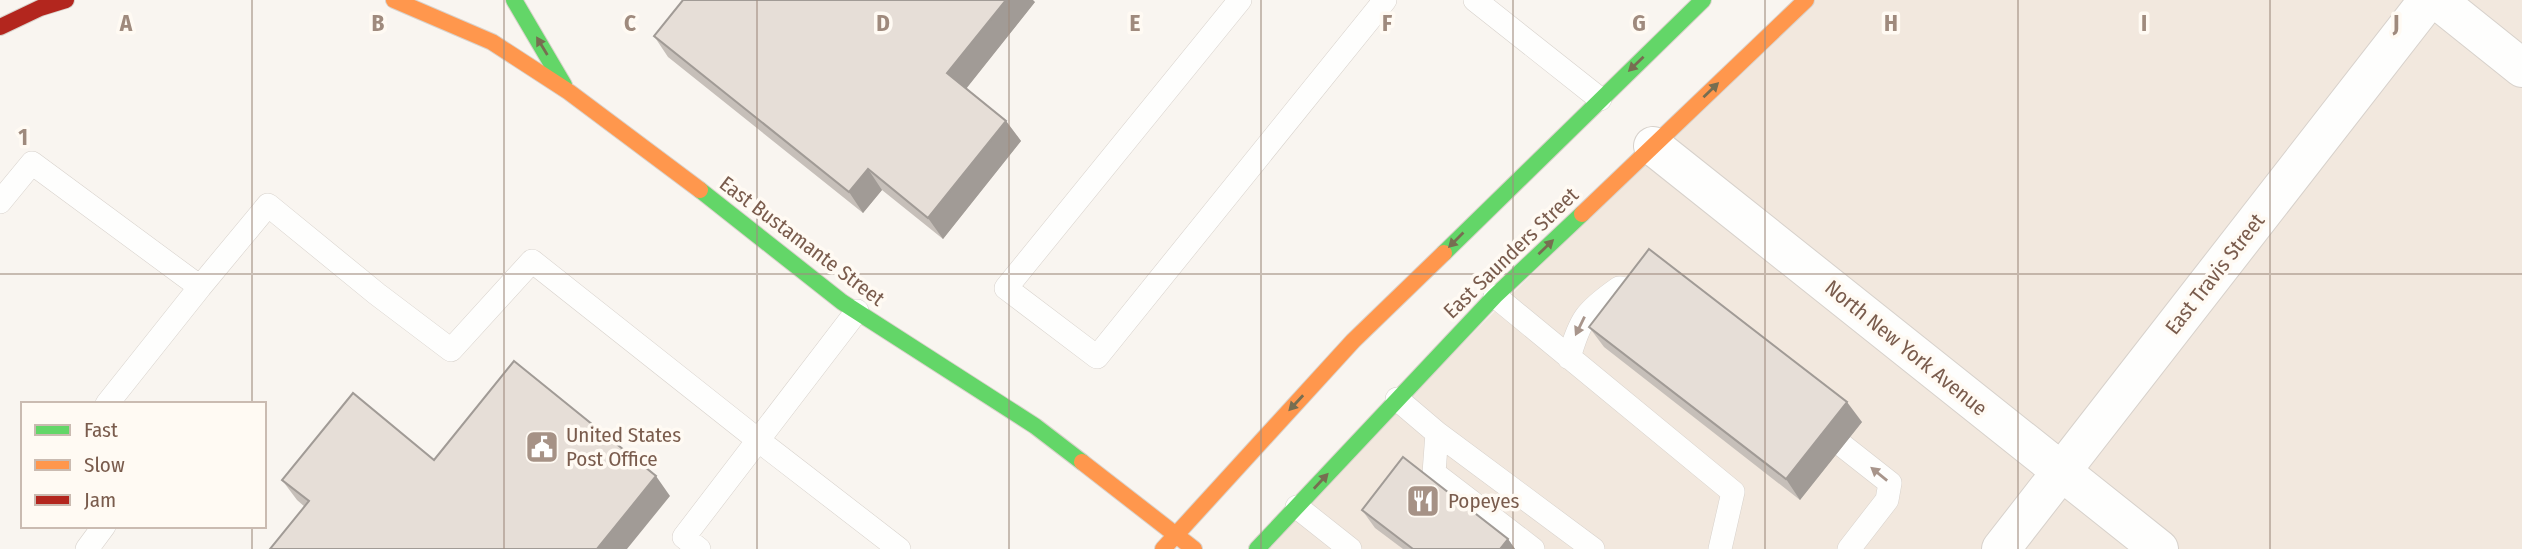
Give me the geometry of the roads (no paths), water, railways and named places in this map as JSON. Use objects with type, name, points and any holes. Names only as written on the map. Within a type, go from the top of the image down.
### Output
[{"type":"main road","points":[[0,27],[40,8],[66,0]]},
{"type":"main road","name":"East Bustamante Street","points":[[394,0],[492,43],[569,92],[857,311],[1035,426],[1194,549]]},
{"type":"main road","points":[[514,0],[569,92]]},
{"type":"main road","points":[[1163,549],[1353,341],[1703,0]]},
{"type":"main road","name":"East Saunders Street","points":[[1257,549],[1495,296],[1806,0]]},
{"type":"street","name":"East Travis Street","points":[[2001,549],[2428,0]]},
{"type":"street","points":[[2437,0],[2522,68]]},
{"type":"street","name":"North New York Avenue","points":[[1653,146],[2159,549]]},
{"type":"lane","points":[[1240,0],[1006,288],[1097,357],[1385,0]]},
{"type":"lane","points":[[1488,4],[1600,99]]},
{"type":"lane","points":[[0,202],[32,163],[200,287]]},
{"type":"lane","points":[[109,402],[268,205],[451,350],[532,261],[899,549]]},
{"type":"lane","points":[[1569,358],[1584,316],[1601,301],[1619,288],[1646,292]]},
{"type":"lane","points":[[1495,296],[1733,492],[1720,549]]},
{"type":"lane","points":[[699,549],[684,537],[857,311]]},
{"type":"lane","points":[[1397,399],[1437,433],[1593,549]]},
{"type":"lane","points":[[1437,433],[1434,473],[1533,549]]},
{"type":"lane","points":[[1843,446],[1890,483],[1886,500],[1849,549]]},
{"type":"lane","points":[[1297,506],[1350,549]]},
{"type":"lane","points":[[87,549],[103,528]]},
{"type":"place","name":"United States Post Office","points":[[542,447]]},
{"type":"place","name":"Popeyes","points":[[1423,501]]}]
